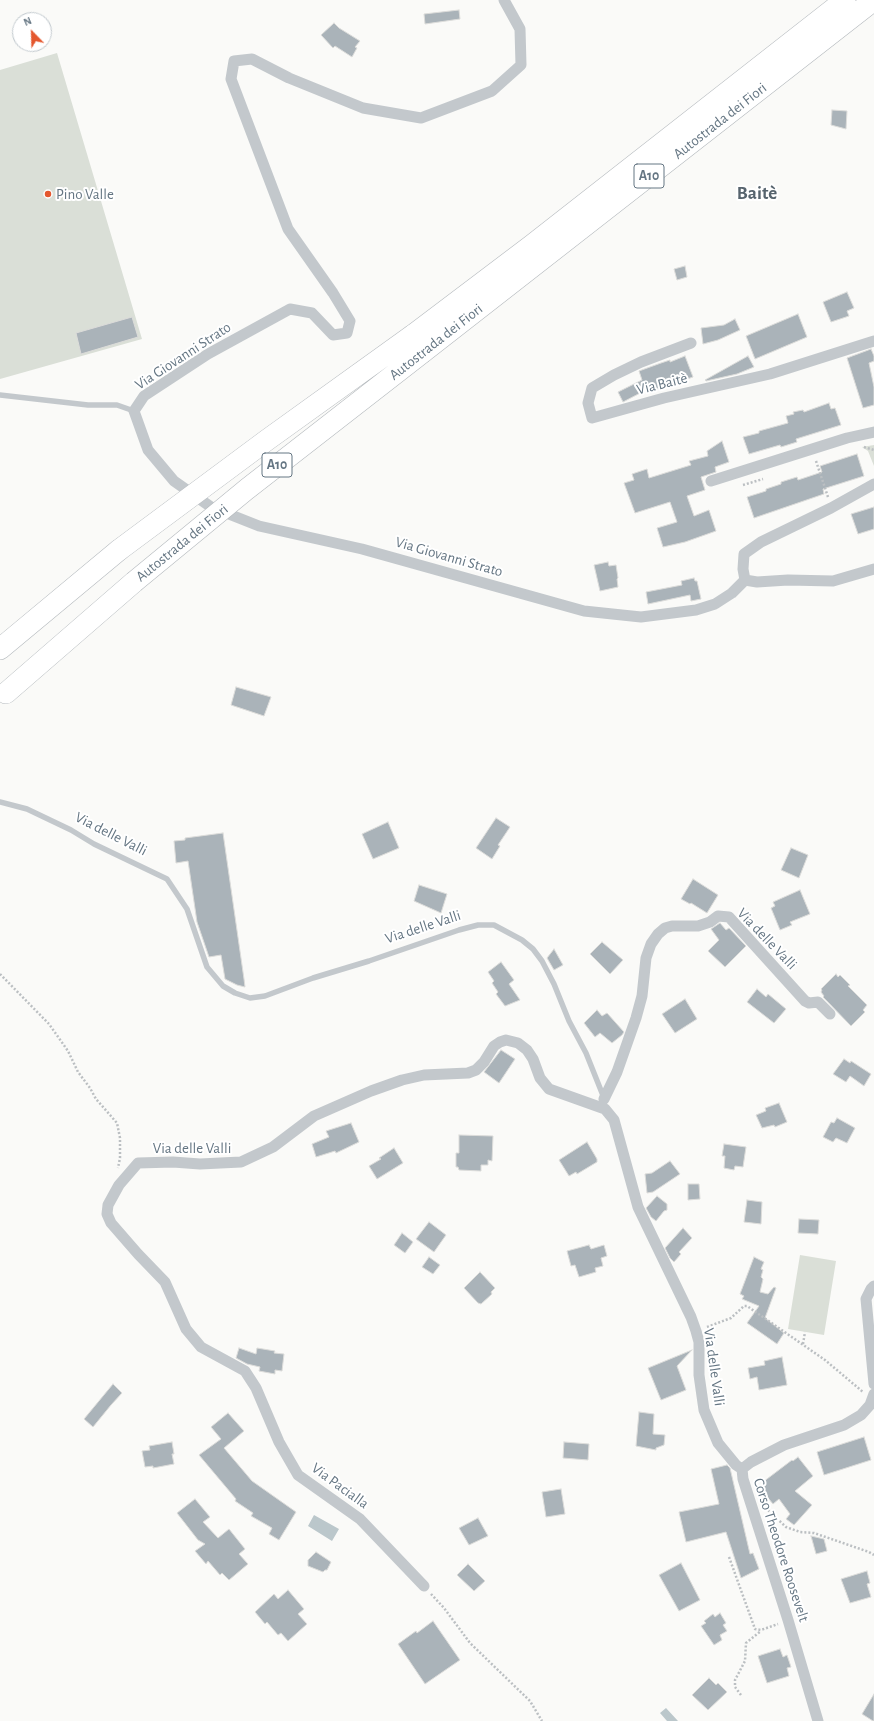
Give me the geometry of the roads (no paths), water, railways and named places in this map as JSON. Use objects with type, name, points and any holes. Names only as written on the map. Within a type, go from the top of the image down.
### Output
[{"type":"highway","name":"Autostrada dei Fiori","points":[[6,693],[134,582],[247,489],[570,216],[845,0]]},
{"type":"highway","name":"Autostrada dei Fiori","points":[[0,649],[119,550],[267,440],[418,343],[874,0]]},
{"type":"street","name":"Via Giovanni Strato","points":[[504,0],[520,30],[521,65],[492,91],[421,118],[363,108],[289,78],[252,59],[234,61],[231,79],[288,229],[333,293],[350,321],[347,333],[333,335],[312,312],[290,309],[208,354],[144,396],[134,411],[148,450],[174,481],[211,507],[259,526],[362,549],[584,611],[641,617],[696,610],[715,604],[732,593],[745,580]]},
{"type":"street","name":"Via Baitè","points":[[691,343],[641,362],[592,388],[588,404],[592,418],[770,374],[874,341]]},
{"type":"street","points":[[712,481],[847,438],[874,432]]},
{"type":"street","points":[[874,484],[831,508],[761,542],[744,554],[743,569],[745,580],[757,582],[832,580],[874,569]]},
{"type":"street","name":"Via delle Valli","points":[[605,1104],[636,1018],[642,996],[646,958],[651,944],[658,934],[666,928],[672,926],[698,926],[710,922],[718,916],[729,917],[805,1001],[809,1003],[818,1002],[830,1014]]},
{"type":"street","name":"Via delle Valli","points":[[108,1205],[119,1185],[138,1163],[173,1162],[200,1164],[241,1162],[273,1147],[314,1116],[371,1091],[402,1080],[424,1075],[468,1074],[476,1070],[484,1062],[494,1046],[506,1040],[518,1043],[527,1050],[533,1059],[540,1078],[549,1089],[605,1104],[614,1120],[638,1207],[691,1317],[696,1331],[699,1342],[700,1375],[704,1410],[718,1443],[736,1465],[742,1469]]},
{"type":"street","name":"Via Pacialla","points":[[108,1205],[107,1214],[111,1223],[165,1282],[186,1329],[201,1346],[245,1371],[256,1388],[279,1442],[298,1475],[360,1519],[424,1586]]},
{"type":"street","points":[[874,1286],[866,1299],[874,1384]]},
{"type":"street","name":"Corso Theodore Roosevelt","points":[[818,1721],[788,1620],[743,1479],[742,1469],[750,1462],[784,1445],[844,1425],[861,1415],[872,1400]]},
{"type":"lane","points":[[0,395],[88,404],[117,405],[134,411]]},
{"type":"lane","name":"Via delle Valli","points":[[0,802],[27,809],[166,879],[186,909],[207,967],[223,986],[235,993],[250,998],[265,996],[313,978],[369,961],[459,930],[478,925],[494,925],[522,940],[533,949],[542,961],[554,984],[569,1021],[586,1053],[605,1104]]},
{"type":"place","name":"Pino Valle","points":[[48,194]]},
{"type":"district","name":"Baitè","points":[[757,193]]}]
